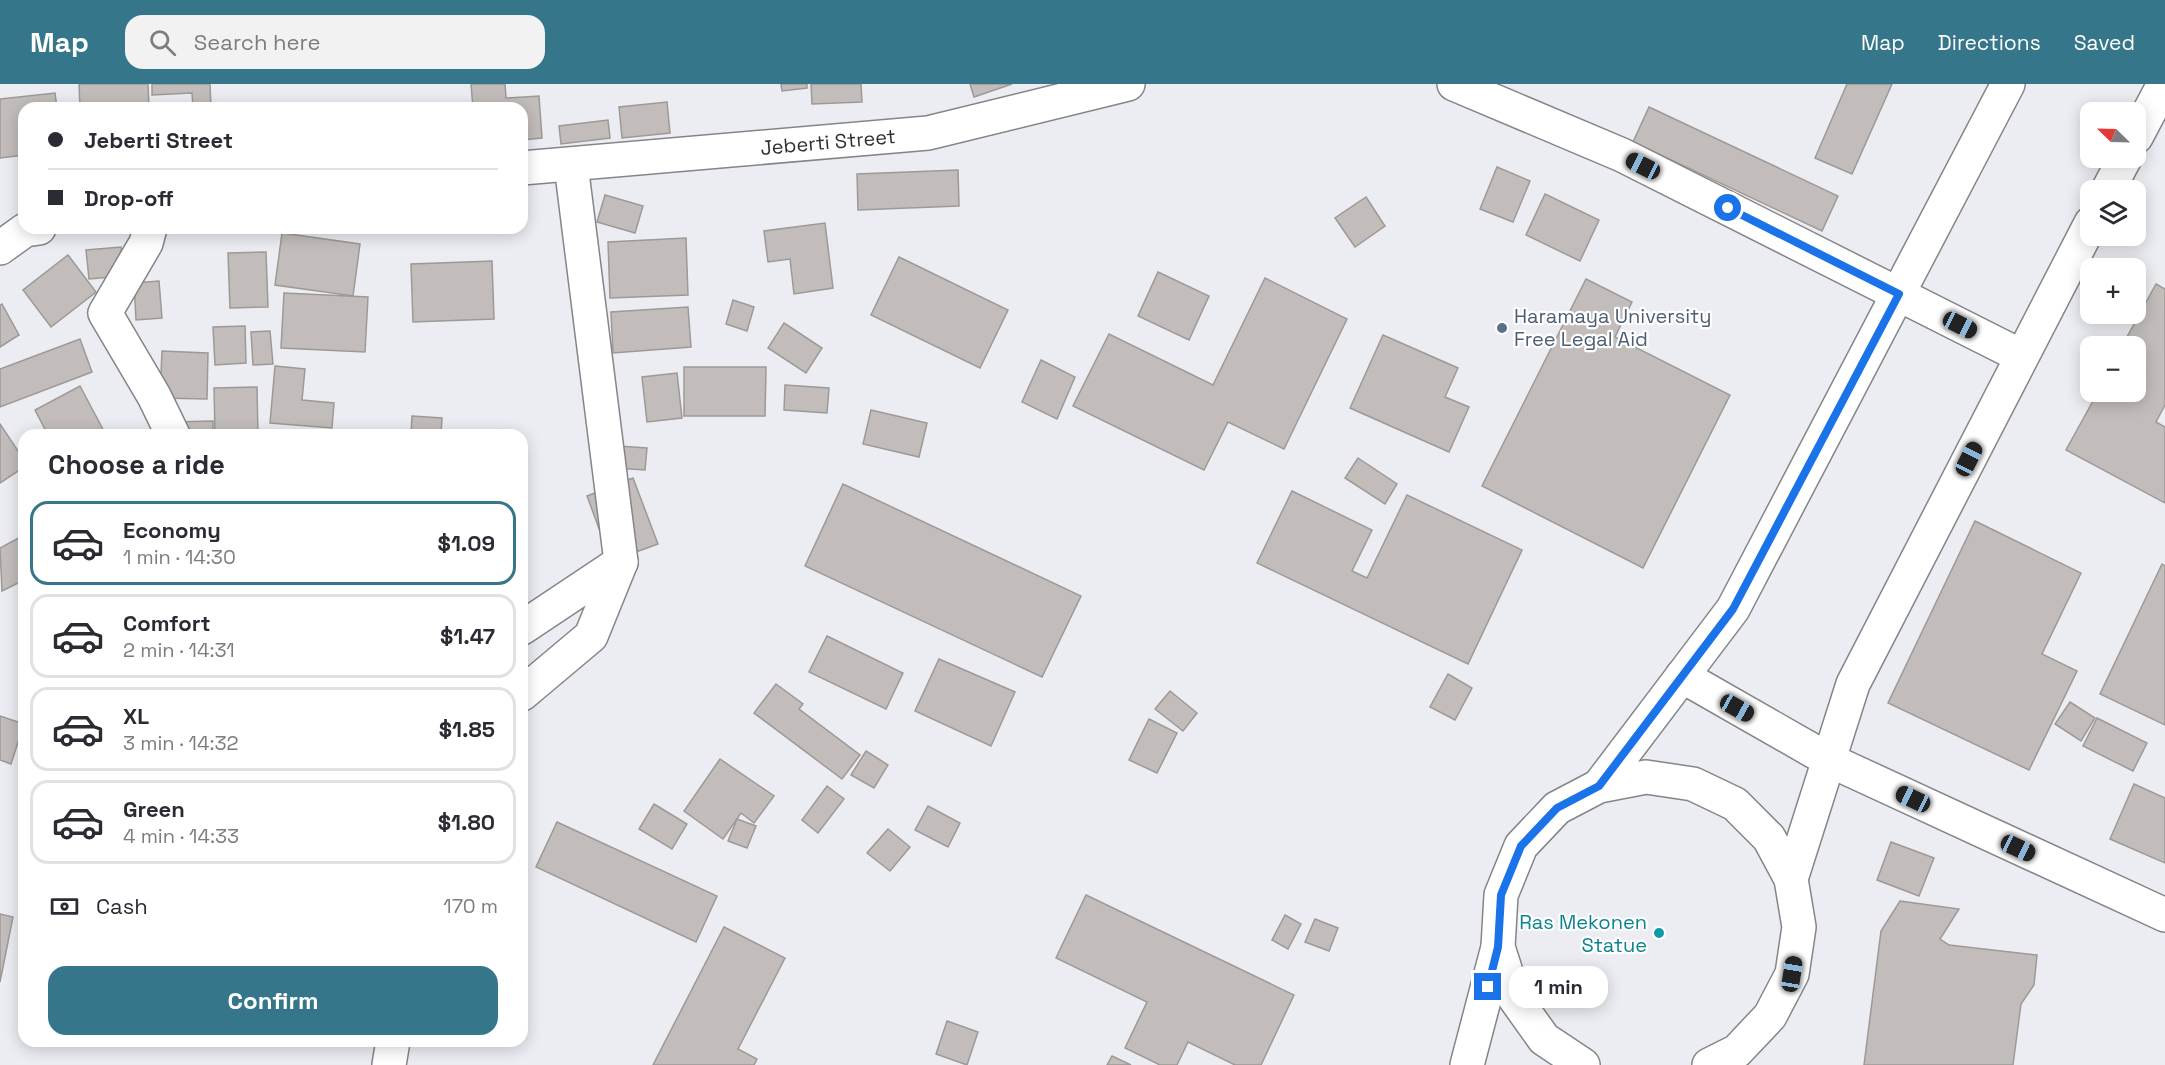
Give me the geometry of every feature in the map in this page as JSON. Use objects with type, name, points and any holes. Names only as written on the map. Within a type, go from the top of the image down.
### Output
[{"type":"street","name":"Jeberti Street","points":[[528,168],[928,133],[1128,84]]},
{"type":"street","points":[[1454,84],[1622,155],[2021,356]]},
{"type":"street","points":[[1599,786],[1733,609],[2008,84]]},
{"type":"street","points":[[2146,119],[2164,84]]},
{"type":"street","points":[[528,689],[591,636],[621,562],[571,165]]},
{"type":"street","points":[[0,248],[19,234]]},
{"type":"street","points":[[148,234],[146,243],[105,313],[154,396],[170,429]]},
{"type":"street","points":[[1791,879],[1853,684],[2080,244]]},
{"type":"street","points":[[528,624],[621,562]]},
{"type":"street","points":[[1682,676],[1829,760],[2165,915]]},
{"type":"street","points":[[1467,1065],[1498,947],[1501,895],[1521,846],[1557,808],[1599,786],[1646,777],[1693,784],[1735,804],[1769,838],[1791,879],[1799,927],[1792,974],[1770,1017],[1737,1051],[1709,1065]]},
{"type":"street","points":[[1498,947],[1514,997],[1544,1039],[1583,1065]]},
{"type":"street","points":[[389,1065],[392,1047]]},
{"type":"building","points":[[79,84],[148,84],[149,102],[80,102]]},
{"type":"building","points":[[152,84],[210,84],[211,102],[193,102],[192,93],[152,95]]},
{"type":"building","points":[[471,84],[505,84],[506,98],[539,96],[542,138],[528,139],[528,102],[472,102]]},
{"type":"building","points":[[781,84],[807,84],[807,88],[782,91]]},
{"type":"building","points":[[811,84],[861,84],[862,102],[812,104]]},
{"type":"building","points":[[970,84],[1012,84],[974,97]]},
{"type":"building","points":[[1847,84],[1892,84],[1852,174],[1815,158]]},
{"type":"building","points":[[55,93],[56,102],[18,102],[18,156],[0,158],[0,99]]},
{"type":"building","points":[[667,102],[670,133],[622,138],[619,107]]},
{"type":"building","points":[[1649,107],[1838,196],[1822,231],[1633,142]]},
{"type":"building","points":[[608,120],[610,138],[561,144],[559,126]]},
{"type":"building","points":[[1497,167],[1530,181],[1513,222],[1480,209]]},
{"type":"building","points":[[958,170],[959,206],[858,210],[857,174]]},
{"type":"building","points":[[1545,194],[1599,220],[1580,261],[1526,235]]},
{"type":"building","points":[[605,195],[643,206],[635,233],[597,222]]},
{"type":"building","points":[[1366,197],[1385,226],[1355,247],[1335,218]]},
{"type":"building","points":[[825,223],[833,288],[794,294],[790,259],[768,262],[764,231]]},
{"type":"building","points":[[282,234],[360,244],[353,296],[275,285]]},
{"type":"building","points":[[686,238],[688,295],[610,298],[608,242]]},
{"type":"building","points":[[121,247],[124,276],[89,279],[86,250]]},
{"type":"building","points":[[266,252],[268,307],[230,308],[228,253]]},
{"type":"building","points":[[68,255],[96,292],[51,327],[23,290]]},
{"type":"building","points":[[899,257],[1008,310],[980,368],[871,315]]},
{"type":"building","points":[[492,261],[494,319],[413,322],[411,264]]},
{"type":"building","points":[[1158,272],[1209,296],[1189,340],[1138,316]]},
{"type":"building","points":[[1265,278],[1347,319],[1284,449],[1228,422],[1204,470],[1073,406],[1109,334],[1213,385]]},
{"type":"building","points":[[1586,279],[1632,302],[1615,337],[1730,395],[1643,568],[1482,486]]},
{"type":"building","points":[[159,281],[162,318],[136,320],[134,283]]},
{"type":"building","points":[[2156,284],[2165,289],[2165,405],[2156,422],[2165,427],[2165,503],[2066,450],[2092,402],[2146,402],[2146,336],[2127,336],[2134,324],[2146,324],[2146,302]]},
{"type":"building","points":[[284,293],[368,297],[365,352],[281,348]]},
{"type":"building","points":[[733,300],[754,307],[747,331],[726,324]]},
{"type":"building","points":[[2,304],[19,335],[0,347],[0,305]]},
{"type":"building","points":[[688,307],[691,347],[613,353],[611,312]]},
{"type":"building","points":[[784,323],[822,348],[806,373],[768,348]]},
{"type":"building","points":[[245,326],[246,363],[215,365],[213,327]]},
{"type":"building","points":[[270,331],[273,364],[253,365],[251,332]]},
{"type":"building","points":[[1383,335],[1458,368],[1445,397],[1469,407],[1449,452],[1350,408]]},
{"type":"building","points":[[80,339],[92,372],[0,407],[0,369]]},
{"type":"building","points":[[162,351],[208,353],[207,399],[160,398]]},
{"type":"building","points":[[1041,360],[1075,377],[1057,419],[1022,402]]},
{"type":"building","points":[[275,366],[305,369],[302,400],[334,403],[332,428],[270,423]]},
{"type":"building","points":[[684,367],[766,367],[765,416],[684,416]]},
{"type":"building","points":[[677,373],[682,418],[647,422],[642,377]]},
{"type":"building","points":[[785,385],[829,388],[827,413],[784,410]]},
{"type":"building","points":[[80,386],[103,429],[45,429],[35,410]]},
{"type":"building","points":[[257,387],[258,429],[215,429],[214,388]]},
{"type":"building","points":[[871,410],[927,423],[919,457],[863,444]]},
{"type":"building","points":[[412,416],[442,418],[441,429],[411,429]]},
{"type":"building","points":[[213,421],[213,429],[173,429],[172,422]]},
{"type":"building","points":[[0,424],[18,451],[18,471],[0,483]]},
{"type":"building","points":[[618,446],[647,448],[645,470],[616,468]]},
{"type":"building","points":[[1358,458],[1397,484],[1385,504],[1345,478]]},
{"type":"building","points":[[633,478],[658,544],[611,561],[587,496]]},
{"type":"building","points":[[843,484],[1081,596],[1042,677],[805,566]]},
{"type":"building","points":[[1292,491],[1372,530],[1352,571],[1367,578],[1407,495],[1522,550],[1468,664],[1257,563]]},
{"type":"building","points":[[1975,521],[2081,573],[2042,654],[2077,671],[2029,770],[1888,703]]},
{"type":"building","points":[[18,538],[18,583],[2,591],[0,548]]},
{"type":"building","points":[[2162,564],[2165,566],[2165,725],[2100,694]]},
{"type":"building","points":[[827,636],[903,673],[886,709],[809,672]]},
{"type":"building","points":[[939,659],[1015,692],[991,746],[915,711]]},
{"type":"building","points":[[1448,674],[1472,688],[1455,720],[1430,707]]},
{"type":"building","points":[[776,684],[803,704],[799,709],[860,755],[842,779],[754,713]]},
{"type":"building","points":[[1170,691],[1197,713],[1183,731],[1155,709]]},
{"type":"building","points":[[2070,702],[2095,718],[2081,741],[2055,724]]},
{"type":"building","points":[[0,716],[18,722],[18,742],[11,764],[0,760]]},
{"type":"building","points":[[2097,718],[2147,743],[2133,771],[2083,746]]},
{"type":"building","points":[[1149,719],[1177,733],[1157,773],[1129,760]]},
{"type":"building","points":[[866,751],[888,765],[874,788],[851,775]]},
{"type":"building","points":[[720,759],[774,796],[754,823],[741,813],[723,839],[684,811]]},
{"type":"building","points":[[2134,784],[2165,798],[2165,863],[2110,839]]},
{"type":"building","points":[[827,786],[844,799],[818,833],[802,820]]},
{"type":"building","points":[[654,804],[687,824],[672,849],[639,829]]},
{"type":"building","points":[[928,806],[960,823],[948,847],[915,830]]},
{"type":"building","points":[[737,819],[756,826],[747,848],[728,841]]},
{"type":"building","points":[[557,822],[717,896],[696,942],[536,867]]},
{"type":"building","points":[[888,829],[910,847],[890,871],[867,853]]},
{"type":"building","points":[[1891,842],[1934,858],[1919,896],[1877,880]]},
{"type":"building","points":[[1086,895],[1294,995],[1261,1065],[1235,1065],[1188,1042],[1177,1065],[1160,1065],[1125,1048],[1147,1002],[1056,958]]},
{"type":"building","points":[[1900,901],[1959,909],[1940,939],[1949,945],[2037,955],[2034,985],[2021,1004],[2013,1065],[1864,1065],[1881,931]]},
{"type":"building","points":[[0,914],[13,917],[0,982]]},
{"type":"building","points":[[1285,915],[1301,924],[1288,949],[1272,940]]},
{"type":"building","points":[[1315,919],[1338,928],[1329,951],[1305,942]]},
{"type":"building","points":[[724,927],[785,958],[738,1049],[757,1059],[754,1065],[653,1065]]},
{"type":"building","points":[[947,1021],[978,1032],[967,1065],[936,1054]]},
{"type":"building","points":[[1112,1056],[1131,1065],[1107,1065]]},
{"type":"place","name":"Haramaya University Free Legal Aid","points":[[1502,328]]},
{"type":"place","name":"Ras Mekonen Statue","points":[[1659,933]]},
{"type":"route","points":[[1488,987],[1498,947],[1501,895],[1521,846],[1557,808],[1599,786],[1733,609],[1899,294],[1728,208]]}]
